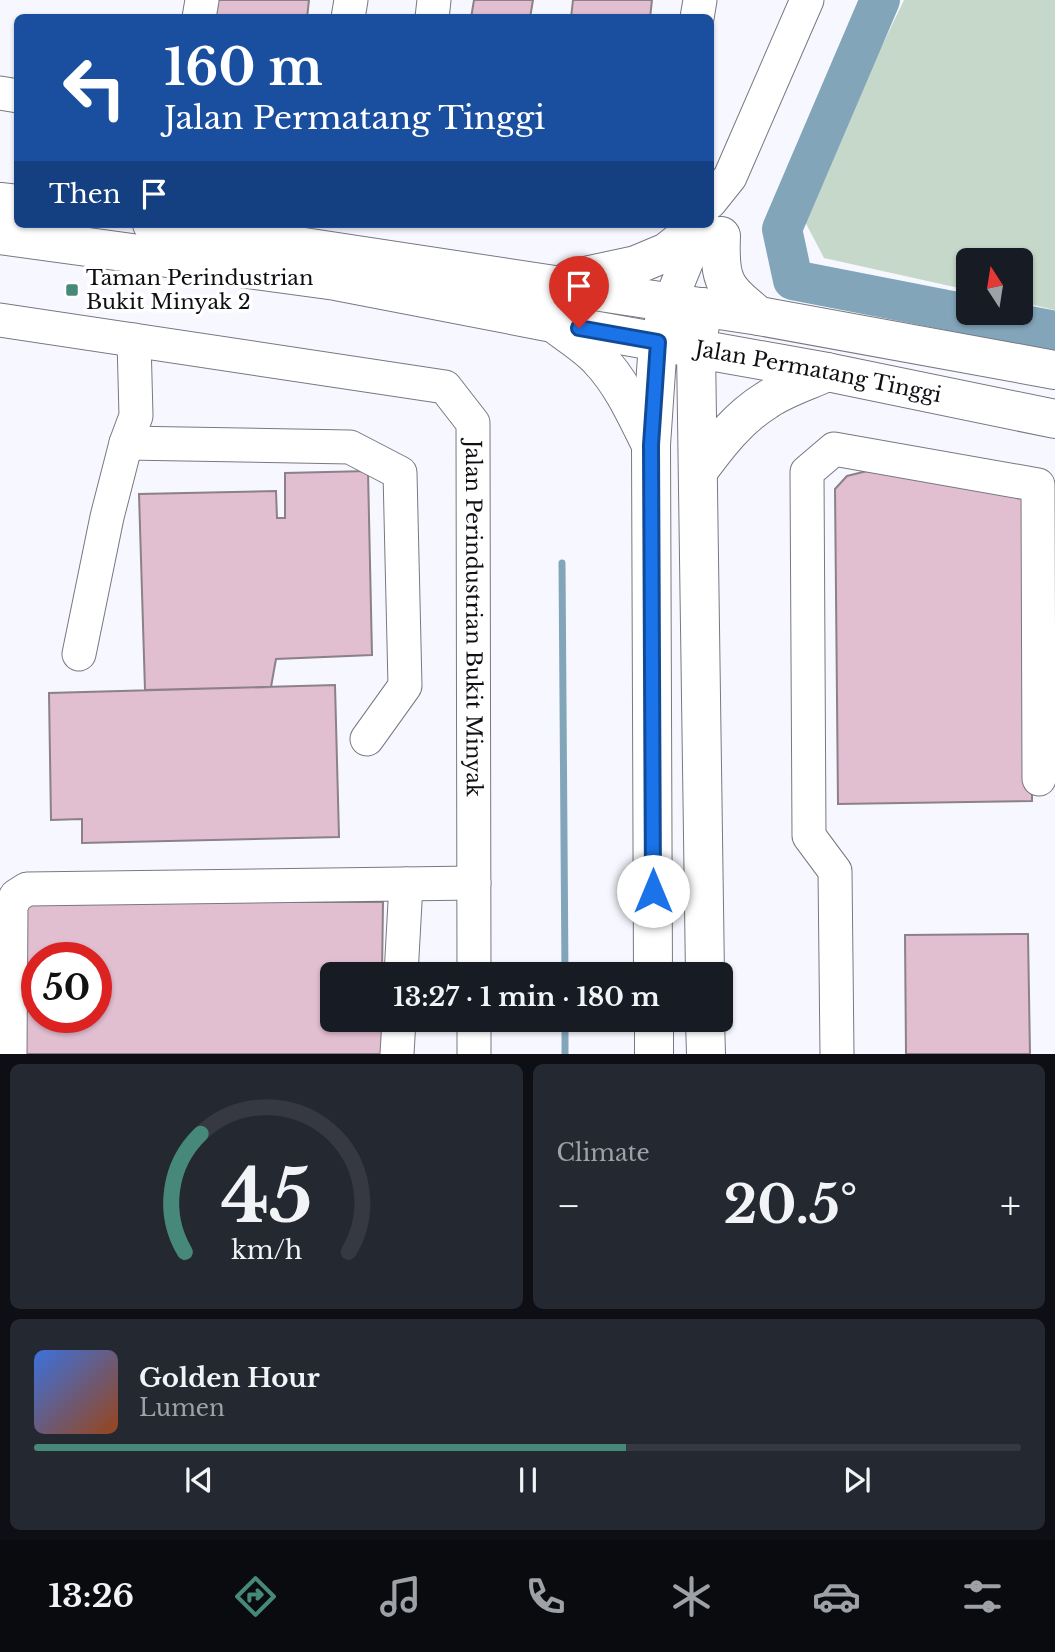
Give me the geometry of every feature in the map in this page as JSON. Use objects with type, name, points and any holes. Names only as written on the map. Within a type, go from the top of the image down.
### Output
[{"type":"main road","points":[[714,220],[722,272],[727,285],[735,297],[759,316]]},
{"type":"main road","name":"Jalan Permatang Tinggi","points":[[178,228],[687,304],[1055,370]]},
{"type":"main road","points":[[548,284],[636,265],[667,252],[695,228]]},
{"type":"main road","name":"Jalan Permatang Tinggi","points":[[0,235],[336,281],[827,372],[1055,419]]},
{"type":"main road","points":[[653,962],[651,445],[658,342],[687,304]]},
{"type":"main road","points":[[687,304],[696,349],[705,962]]},
{"type":"main road","points":[[553,323],[598,358],[616,380],[651,445]]},
{"type":"main road","points":[[699,470],[724,435],[742,418],[768,399],[827,372]]},
{"type":"main road","points":[[654,1032],[654,1054]]},
{"type":"main road","points":[[705,1032],[706,1054]]},
{"type":"street","points":[[714,211],[807,0]]},
{"type":"street","points":[[687,304],[709,228]]},
{"type":"street","name":"Jalan Perindustrian Bukit Minyak","points":[[0,320],[445,387],[473,423],[474,962]]},
{"type":"street","points":[[79,654],[107,517],[126,443],[136,416],[134,340]]},
{"type":"street","points":[[126,443],[350,447],[400,473],[405,685],[368,739]]},
{"type":"street","points":[[837,1054],[835,871],[809,836],[807,472],[834,449],[1038,485],[1039,779]]},
{"type":"street","points":[[10,1054],[11,906],[16,896],[27,889],[474,883]]},
{"type":"street","points":[[402,962],[406,884]]},
{"type":"street","points":[[397,1054],[398,1032]]},
{"type":"street","points":[[474,1032],[474,1054]]},
{"type":"green space","points":[[904,0],[1055,0],[1055,310],[1033,305],[1033,248],[956,248],[956,287],[824,258],[801,214]]},
{"type":"building","points":[[205,0],[309,0],[307,14],[203,14]]},
{"type":"building","points":[[474,0],[533,0],[531,14],[472,14]]},
{"type":"building","points":[[573,0],[652,0],[650,14],[571,14]]},
{"type":"building","points":[[368,471],[372,655],[276,659],[271,687],[145,690],[139,494],[276,491],[277,518],[285,518],[285,473]]},
{"type":"building","points":[[867,471],[1031,497],[1032,801],[838,804],[835,489],[847,476]]},
{"type":"building","points":[[335,685],[339,837],[82,843],[82,819],[51,820],[49,693]]},
{"type":"building","points":[[20,902],[383,902],[382,962],[320,962],[320,1032],[382,1032],[382,1054],[20,1054]]},
{"type":"building","points":[[1028,934],[1030,1054],[906,1054],[905,935]]},
{"type":"waterway","points":[[880,0],[782,229],[793,280],[1055,331]]},
{"type":"waterway","points":[[562,563],[565,962]]},
{"type":"waterway","points":[[565,1032],[565,1054]]},
{"type":"place","name":"Taman Perindustrian Bukit Minyak 2","points":[[72,290]]},
{"type":"route","points":[[579,328],[658,342],[651,445],[653,891]]}]
